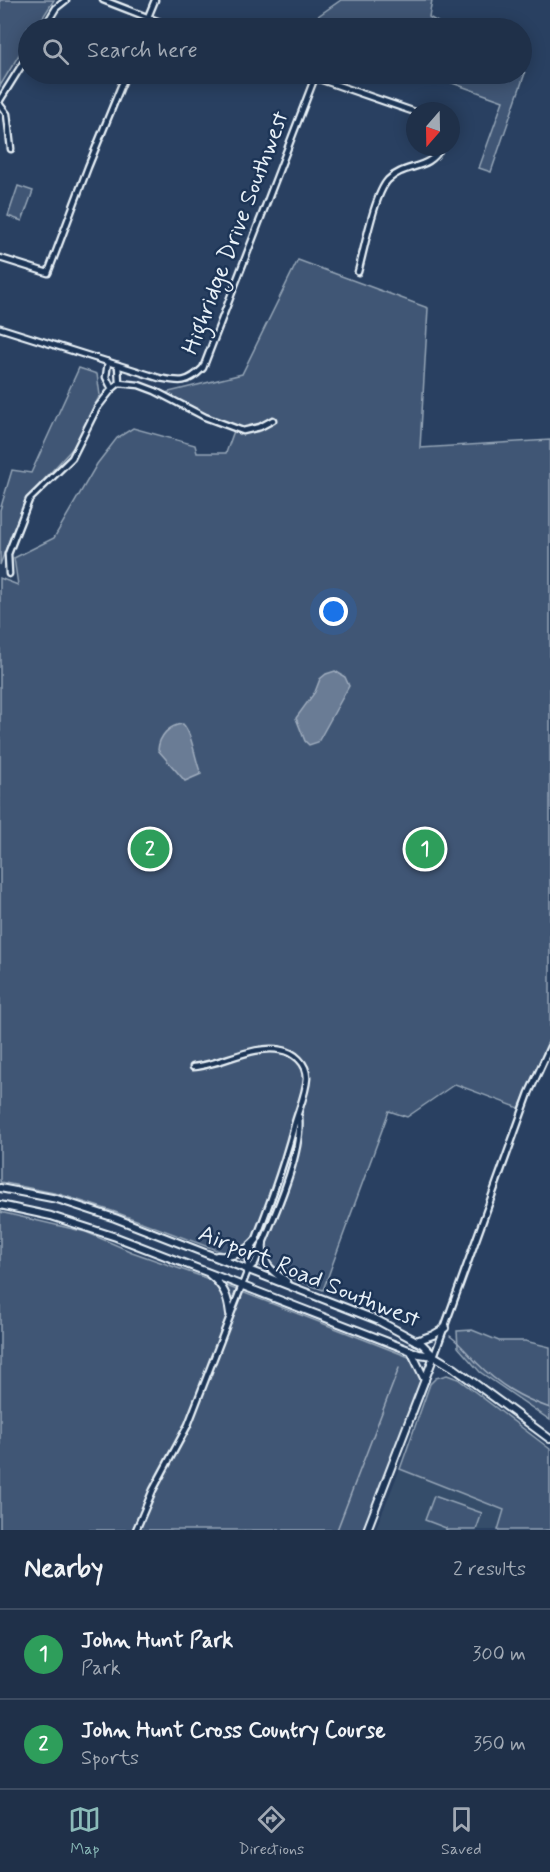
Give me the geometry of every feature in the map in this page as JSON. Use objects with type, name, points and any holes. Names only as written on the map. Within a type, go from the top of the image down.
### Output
[{"type":"street","points":[[50,18],[56,8],[66,0]]},
{"type":"street","points":[[103,0],[148,17],[155,0]]},
{"type":"street","points":[[0,100],[18,71]]},
{"type":"street","points":[[0,258],[48,273],[122,84]]},
{"type":"street","name":"Highridge Drive Southwest","points":[[0,328],[179,382],[193,379],[203,368],[312,84]]},
{"type":"street","points":[[335,84],[406,109]]},
{"type":"street","points":[[0,105],[7,114],[11,149]]},
{"type":"street","points":[[358,272],[379,196],[388,180],[437,156]]},
{"type":"street","points":[[108,362],[106,377],[112,389]]},
{"type":"street","points":[[118,365],[119,383]]},
{"type":"street","points":[[9,574],[8,554],[29,500],[72,458],[97,408],[119,383],[155,391],[205,417],[243,431],[260,427],[273,420]]},
{"type":"street","points":[[367,1530],[445,1328],[529,1093],[550,1047]]},
{"type":"street","points":[[193,1067],[208,1066],[268,1048],[294,1054],[301,1062],[307,1078],[299,1114],[282,1168],[248,1260],[248,1270]]},
{"type":"street","points":[[136,1530],[153,1490],[188,1425],[245,1277],[255,1263],[263,1243],[294,1156],[300,1131],[299,1114]]},
{"type":"street","name":"Airport Road Southwest","points":[[0,1188],[57,1199],[115,1218],[294,1287],[377,1320],[422,1344],[434,1356]]},
{"type":"street","name":"Airport Road Southwest","points":[[0,1205],[51,1216],[116,1237],[411,1351],[434,1356]]},
{"type":"street","points":[[207,1254],[230,1256],[238,1254],[249,1248],[256,1240]]},
{"type":"street","points":[[263,1243],[262,1252],[267,1266],[294,1287]]},
{"type":"street","points":[[202,1270],[221,1285],[227,1294],[230,1314]]},
{"type":"street","points":[[416,1341],[434,1335],[445,1328]]},
{"type":"street","points":[[411,1351],[425,1380]]},
{"type":"street","points":[[434,1356],[454,1368],[550,1439]]},
{"type":"shaded area","points":[[0,0],[54,0],[42,18],[18,18],[18,56],[0,86]]},
{"type":"shaded area","points":[[341,0],[432,0],[431,18],[315,18]]},
{"type":"shaded area","points":[[455,84],[521,84],[491,172],[479,168],[503,101]]},
{"type":"shaded area","points":[[18,186],[33,191],[22,221],[8,216]]},
{"type":"shaded area","points":[[298,260],[428,308],[420,448],[550,440],[550,1037],[519,1108],[455,1084],[407,1117],[389,1111],[323,1290],[115,1212],[59,1194],[0,1182],[0,578],[18,585],[14,558],[54,538],[97,464],[117,438],[133,428],[195,445],[197,453],[226,453],[235,428],[165,393],[242,374]]},
{"type":"shaded area","points":[[79,368],[97,374],[100,395],[73,448],[40,484],[27,503],[11,535],[0,565],[0,510],[12,470],[31,473]]},
{"type":"shaded area","points":[[335,671],[345,677],[349,686],[318,742],[309,745],[305,741],[296,718],[315,692],[320,679]]},
{"type":"shaded area","points":[[183,724],[189,734],[201,774],[185,781],[158,750],[160,740],[166,732]]},
{"type":"shaded area","points":[[0,1212],[86,1232],[132,1252],[206,1278],[409,1357],[418,1369],[420,1382],[367,1530],[0,1530]]},
{"type":"shaded area","points":[[472,1330],[499,1341],[525,1341],[550,1347],[550,1420],[480,1372],[458,1347],[457,1331]]},
{"type":"shaded area","points":[[447,1375],[458,1379],[550,1449],[550,1530],[498,1530],[504,1510],[400,1469],[430,1384],[436,1378]]},
{"type":"shaded area","points":[[400,1469],[504,1511],[498,1530],[382,1530],[376,1528]]},
{"type":"shaded area","points":[[434,1496],[482,1513],[476,1530],[446,1530],[446,1528],[425,1520]]},
{"type":"waterway","points":[[450,1336],[485,1371],[502,1384],[529,1400],[550,1408]]},
{"type":"waterway","points":[[337,1530],[399,1368]]},
{"type":"place","name":"John Hunt Cross Country Course","points":[[150,849]]},
{"type":"place","name":"John Hunt Park","points":[[425,849]]}]
